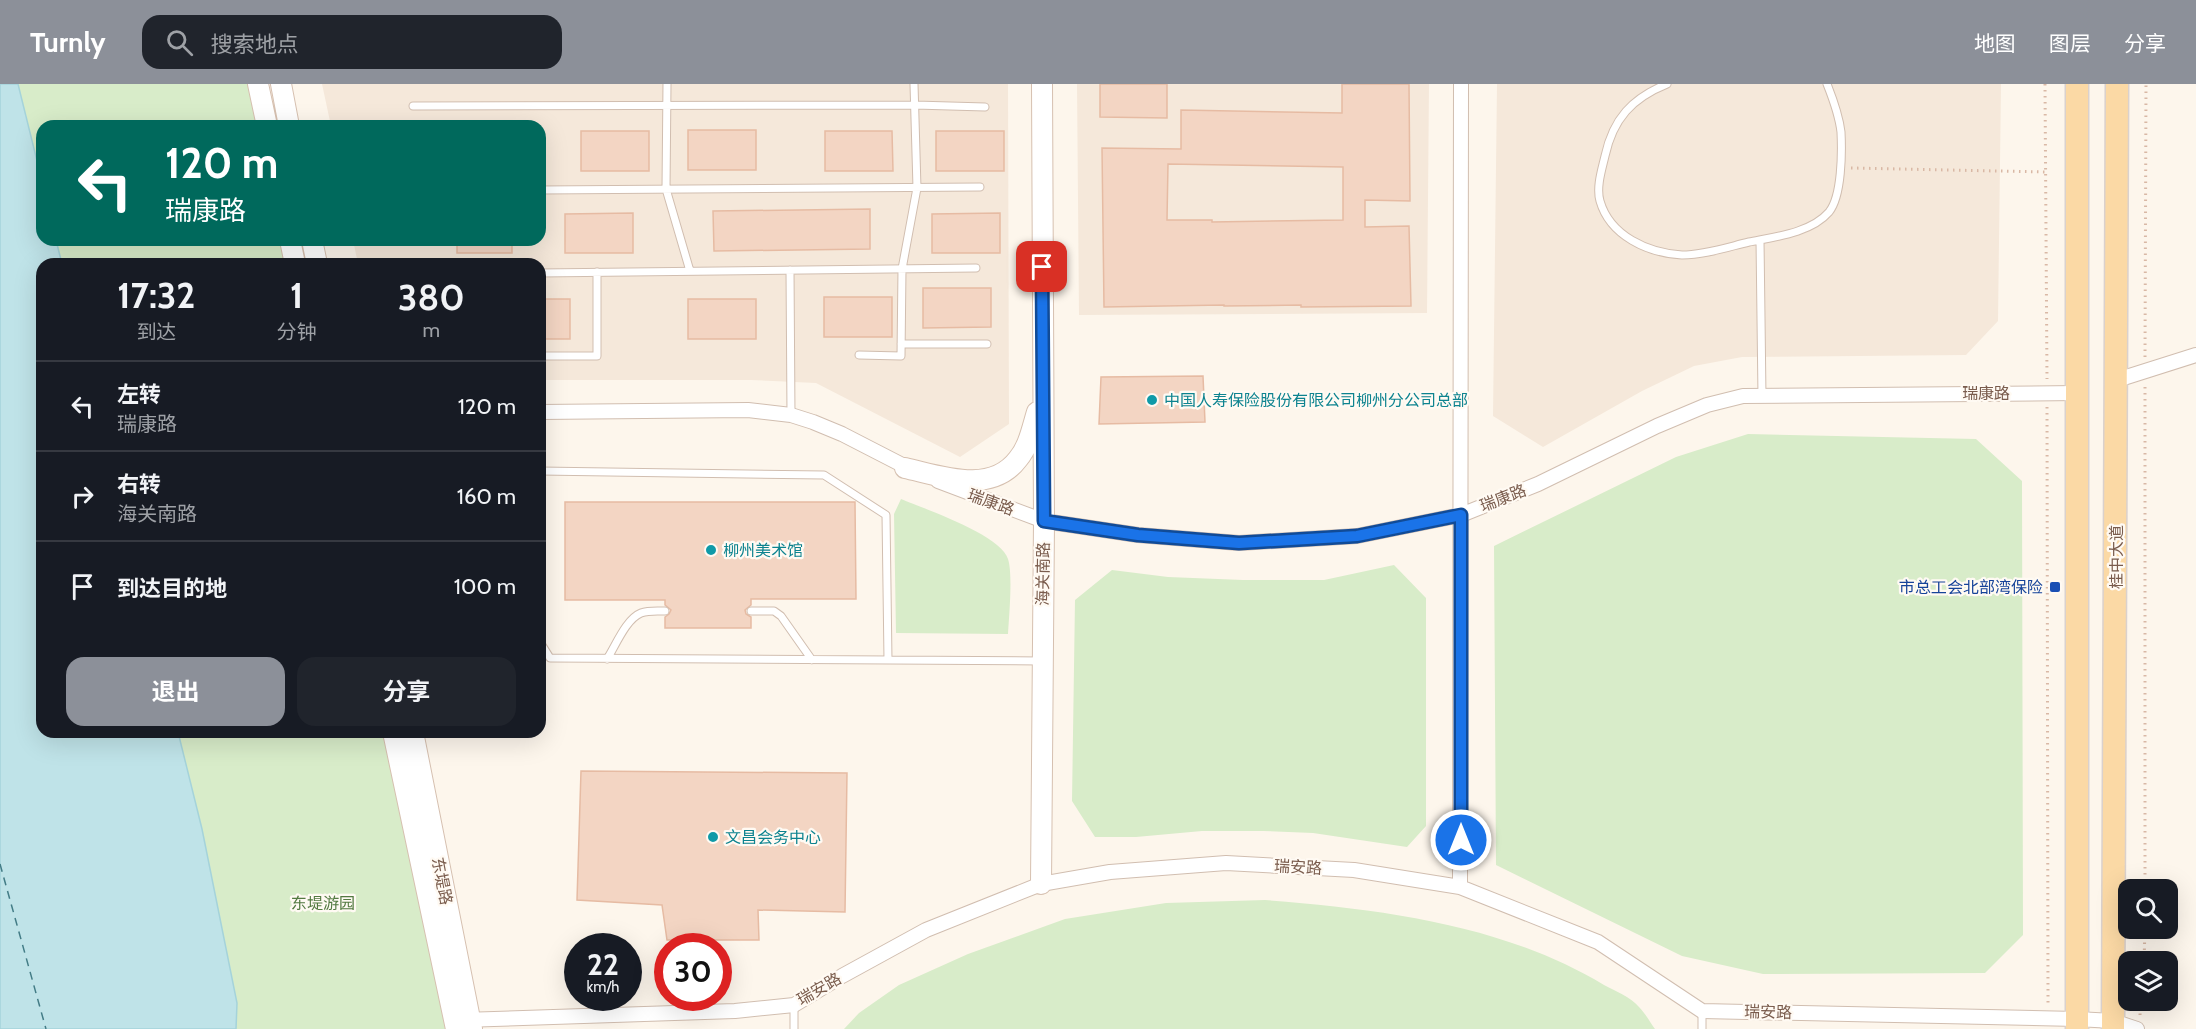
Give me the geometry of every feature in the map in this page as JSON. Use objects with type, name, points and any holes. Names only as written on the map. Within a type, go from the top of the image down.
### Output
[{"type":"main road","points":[[2077,84],[2077,1024]]},
{"type":"main road","name":"桂中大道","points":[[2113,1025],[2117,380],[2116,84]]},
{"type":"street","points":[[258,84],[266,120]]},
{"type":"street","points":[[281,84],[288,120]]},
{"type":"street","name":"海关南路","points":[[1041,884],[1044,521],[1042,84]]},
{"type":"street","points":[[1460,887],[1461,84]]},
{"type":"street","points":[[2117,380],[2196,355]]},
{"type":"street","points":[[905,468],[967,480],[988,478],[1007,470],[1018,460],[1024,449],[1043,389]]},
{"type":"street","name":"瑞康路","points":[[546,412],[748,410],[791,415],[842,434],[905,468],[967,494],[1044,521],[1138,535],[1239,543],[1357,536],[1461,515],[1538,484],[1657,426],[1707,405],[1743,396],[2078,393]]},
{"type":"street","points":[[394,738],[463,1024]]},
{"type":"street","name":"东堤路","points":[[414,738],[463,1024]]},
{"type":"street","name":"瑞安路","points":[[463,1024],[735,1011],[794,1005],[842,975],[926,930],[1041,884],[1110,872],[1226,863],[1354,870],[1460,887],[1598,942],[1702,1011],[2048,1018],[2077,1024],[2113,1025],[2137,1029]]},
{"type":"lane","points":[[667,84],[666,189],[690,271]]},
{"type":"lane","points":[[859,355],[901,356],[902,269],[917,188],[914,84]]},
{"type":"lane","points":[[1667,84],[1648,92],[1625,111],[1609,136],[1600,177],[1600,200],[1611,221],[1628,239],[1656,252],[1684,255],[1790,232],[1814,224],[1829,211],[1837,193],[1841,132],[1827,84]]},
{"type":"lane","points":[[413,106],[915,105],[985,107]]},
{"type":"lane","points":[[546,190],[980,187]]},
{"type":"lane","points":[[1760,240],[1762,396]]},
{"type":"lane","points":[[546,273],[976,268]]},
{"type":"lane","points":[[790,270],[791,415]]},
{"type":"lane","points":[[546,356],[597,356],[597,272]]},
{"type":"lane","points":[[901,344],[987,344]]},
{"type":"lane","points":[[546,471],[824,475],[886,515],[888,660]]},
{"type":"lane","points":[[607,659],[632,619],[640,613],[665,611]]},
{"type":"lane","points":[[750,611],[774,611],[781,616],[812,660]]},
{"type":"lane","points":[[546,652],[550,658],[1042,661]]},
{"type":"lane","points":[[794,1005],[794,1029]]},
{"type":"lane","points":[[1702,1011],[1702,1029]]},
{"type":"path","points":[[2045,84],[2048,1018]]},
{"type":"path","points":[[2145,879],[2146,84]]},
{"type":"path","points":[[1840,168],[2045,172]]},
{"type":"shaded area","points":[[322,84],[1008,84],[1009,424],[960,457],[816,383],[751,380],[546,380],[546,258],[357,258],[354,246],[546,246],[546,120],[330,120]]},
{"type":"shaded area","points":[[1077,84],[1429,84],[1427,313],[1079,315]]},
{"type":"shaded area","points":[[1497,84],[2001,84],[1998,321],[1966,355],[1742,357],[1694,366],[1642,391],[1543,447],[1493,416]]},
{"type":"green space","points":[[18,84],[258,84],[266,120],[36,120],[36,157]]},
{"type":"green space","points":[[58,246],[291,246],[294,258],[60,258]]},
{"type":"green space","points":[[1748,434],[1976,439],[2022,481],[2023,935],[1985,973],[1763,974],[1682,956],[1496,865],[1494,546],[1676,457]]},
{"type":"green space","points":[[901,499],[977,532],[1002,550],[1008,559],[1010,575],[1008,634],[896,633],[894,514]]},
{"type":"green space","points":[[1394,565],[1426,598],[1426,826],[1407,847],[1313,833],[1263,831],[1202,831],[1136,837],[1095,837],[1072,801],[1075,600],[1112,570],[1168,577],[1324,580]]},
{"type":"green space","name":"东堤游园","points":[[179,738],[394,738],[456,1029],[236,1029],[237,1003],[202,829]]},
{"type":"green space","points":[[1265,900],[1352,908],[1396,915],[1440,923],[1525,947],[1565,964],[1627,997],[1636,1003],[1655,1029],[844,1029],[859,1013],[899,985],[968,954],[1065,919],[1166,903]]},
{"type":"water","points":[[0,84],[18,84],[36,157],[36,246],[58,246],[60,258],[36,258],[36,738],[179,738],[202,829],[237,1003],[236,1029],[0,1029]]},
{"type":"building","points":[[1100,84],[1167,84],[1167,118],[1100,117]]},
{"type":"building","points":[[1342,84],[1409,84],[1410,201],[1365,200],[1365,227],[1409,226],[1411,306],[1104,307],[1102,148],[1181,149],[1181,110],[1342,113]],"holes":[[[1168,164],[1343,167],[1343,220],[1212,222],[1212,220],[1167,220]]]},
{"type":"building","points":[[688,130],[756,130],[756,170],[688,170]]},
{"type":"building","points":[[581,131],[649,131],[649,171],[581,171]]},
{"type":"building","points":[[825,131],[892,131],[893,171],[825,171]]},
{"type":"building","points":[[936,131],[1004,131],[1004,171],[936,171]]},
{"type":"building","points":[[870,209],[870,249],[714,251],[713,211]]},
{"type":"building","points":[[633,213],[633,253],[565,253],[565,214]]},
{"type":"building","points":[[1000,213],[1000,253],[932,253],[932,214]]},
{"type":"building","points":[[457,246],[512,246],[512,253],[457,253]]},
{"type":"building","points":[[923,288],[991,288],[991,327],[923,328]]},
{"type":"building","points":[[824,297],[892,297],[892,337],[824,337]]},
{"type":"building","points":[[546,299],[570,299],[570,339],[546,339]]},
{"type":"building","points":[[688,299],[756,299],[756,339],[688,339]]},
{"type":"building","name":"中国人寿保险股份有限公司柳州分公司总部","points":[[1203,376],[1205,422],[1099,424],[1101,377]]},
{"type":"building","name":"柳州美术馆","points":[[565,502],[855,502],[856,599],[751,599],[751,605],[745,610],[746,614],[751,617],[751,628],[665,628],[665,617],[671,610],[665,605],[665,600],[565,600]]},
{"type":"building","name":"文昌会务中心","points":[[581,771],[847,773],[845,912],[758,910],[759,940],[732,940],[732,933],[666,933],[662,905],[577,900]]},
{"type":"ferry route","points":[[0,864],[46,1029]]},
{"type":"place","name":"中国人寿保险股份有限公司柳州分公司总部","points":[[1152,400]]},
{"type":"place","name":"柳州美术馆","points":[[711,550]]},
{"type":"place","name":"市总工会北部湾保险","points":[[2055,587]]},
{"type":"place","name":"文昌会务中心","points":[[713,837]]},
{"type":"route","points":[[1042,267],[1044,521],[1138,535],[1239,543],[1357,536],[1461,515],[1461,840]]}]
